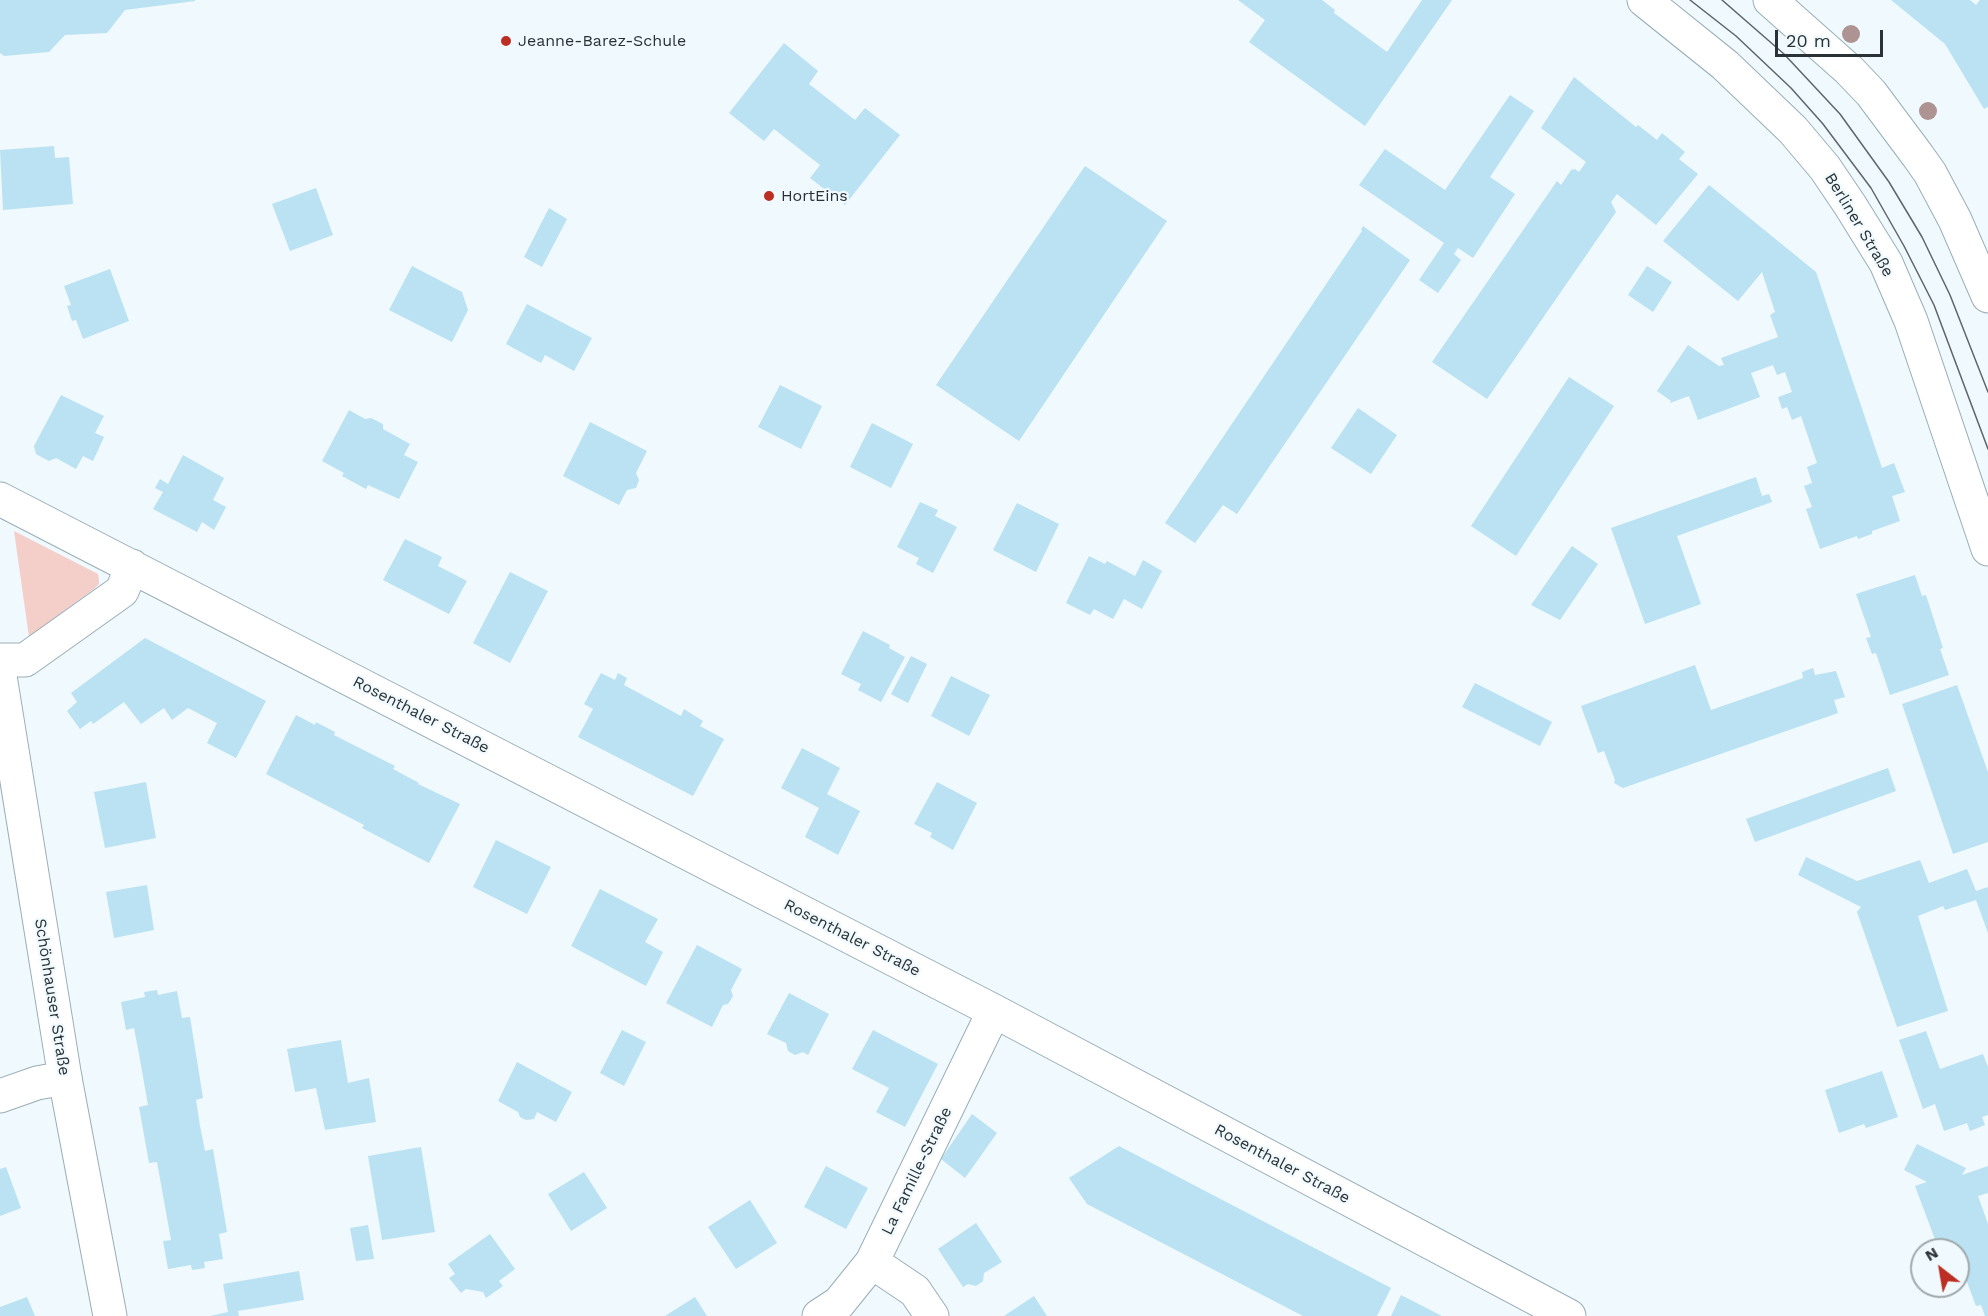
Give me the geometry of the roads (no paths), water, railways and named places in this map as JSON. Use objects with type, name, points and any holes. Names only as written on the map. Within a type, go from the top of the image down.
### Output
[{"type":"street","name":"Berliner Straße","points":[[1644,0],[1762,98],[1825,168],[1850,205],[1886,263],[1911,321],[1988,549]]},
{"type":"street","points":[[1770,0],[1864,85],[1918,156],[1955,220],[1988,296]]},
{"type":"street","name":"Rosenthaler Straße","points":[[0,499],[994,1011],[1569,1316]]},
{"type":"street","points":[[0,660],[25,660],[122,591],[132,566]]},
{"type":"street","name":"Schönhauser Straße","points":[[0,676],[65,1078],[110,1316]]},
{"type":"street","name":"La Famille-Straße","points":[[819,1316],[839,1303],[872,1262],[994,1011]]},
{"type":"street","points":[[0,1096],[36,1083],[65,1078]]},
{"type":"street","points":[[872,1262],[915,1291],[932,1316]]},
{"type":"tram line","points":[[1690,0],[1736,36],[1791,88],[1823,124],[1871,188],[1934,305],[1988,449]]},
{"type":"tram line","points":[[1722,0],[1784,54],[1840,114],[1889,182],[1922,237],[1950,295],[1988,392]]},
{"type":"place","name":"Jeanne-Barez-Schule","points":[[506,41]]},
{"type":"place","name":"HortEins","points":[[769,196]]}]
